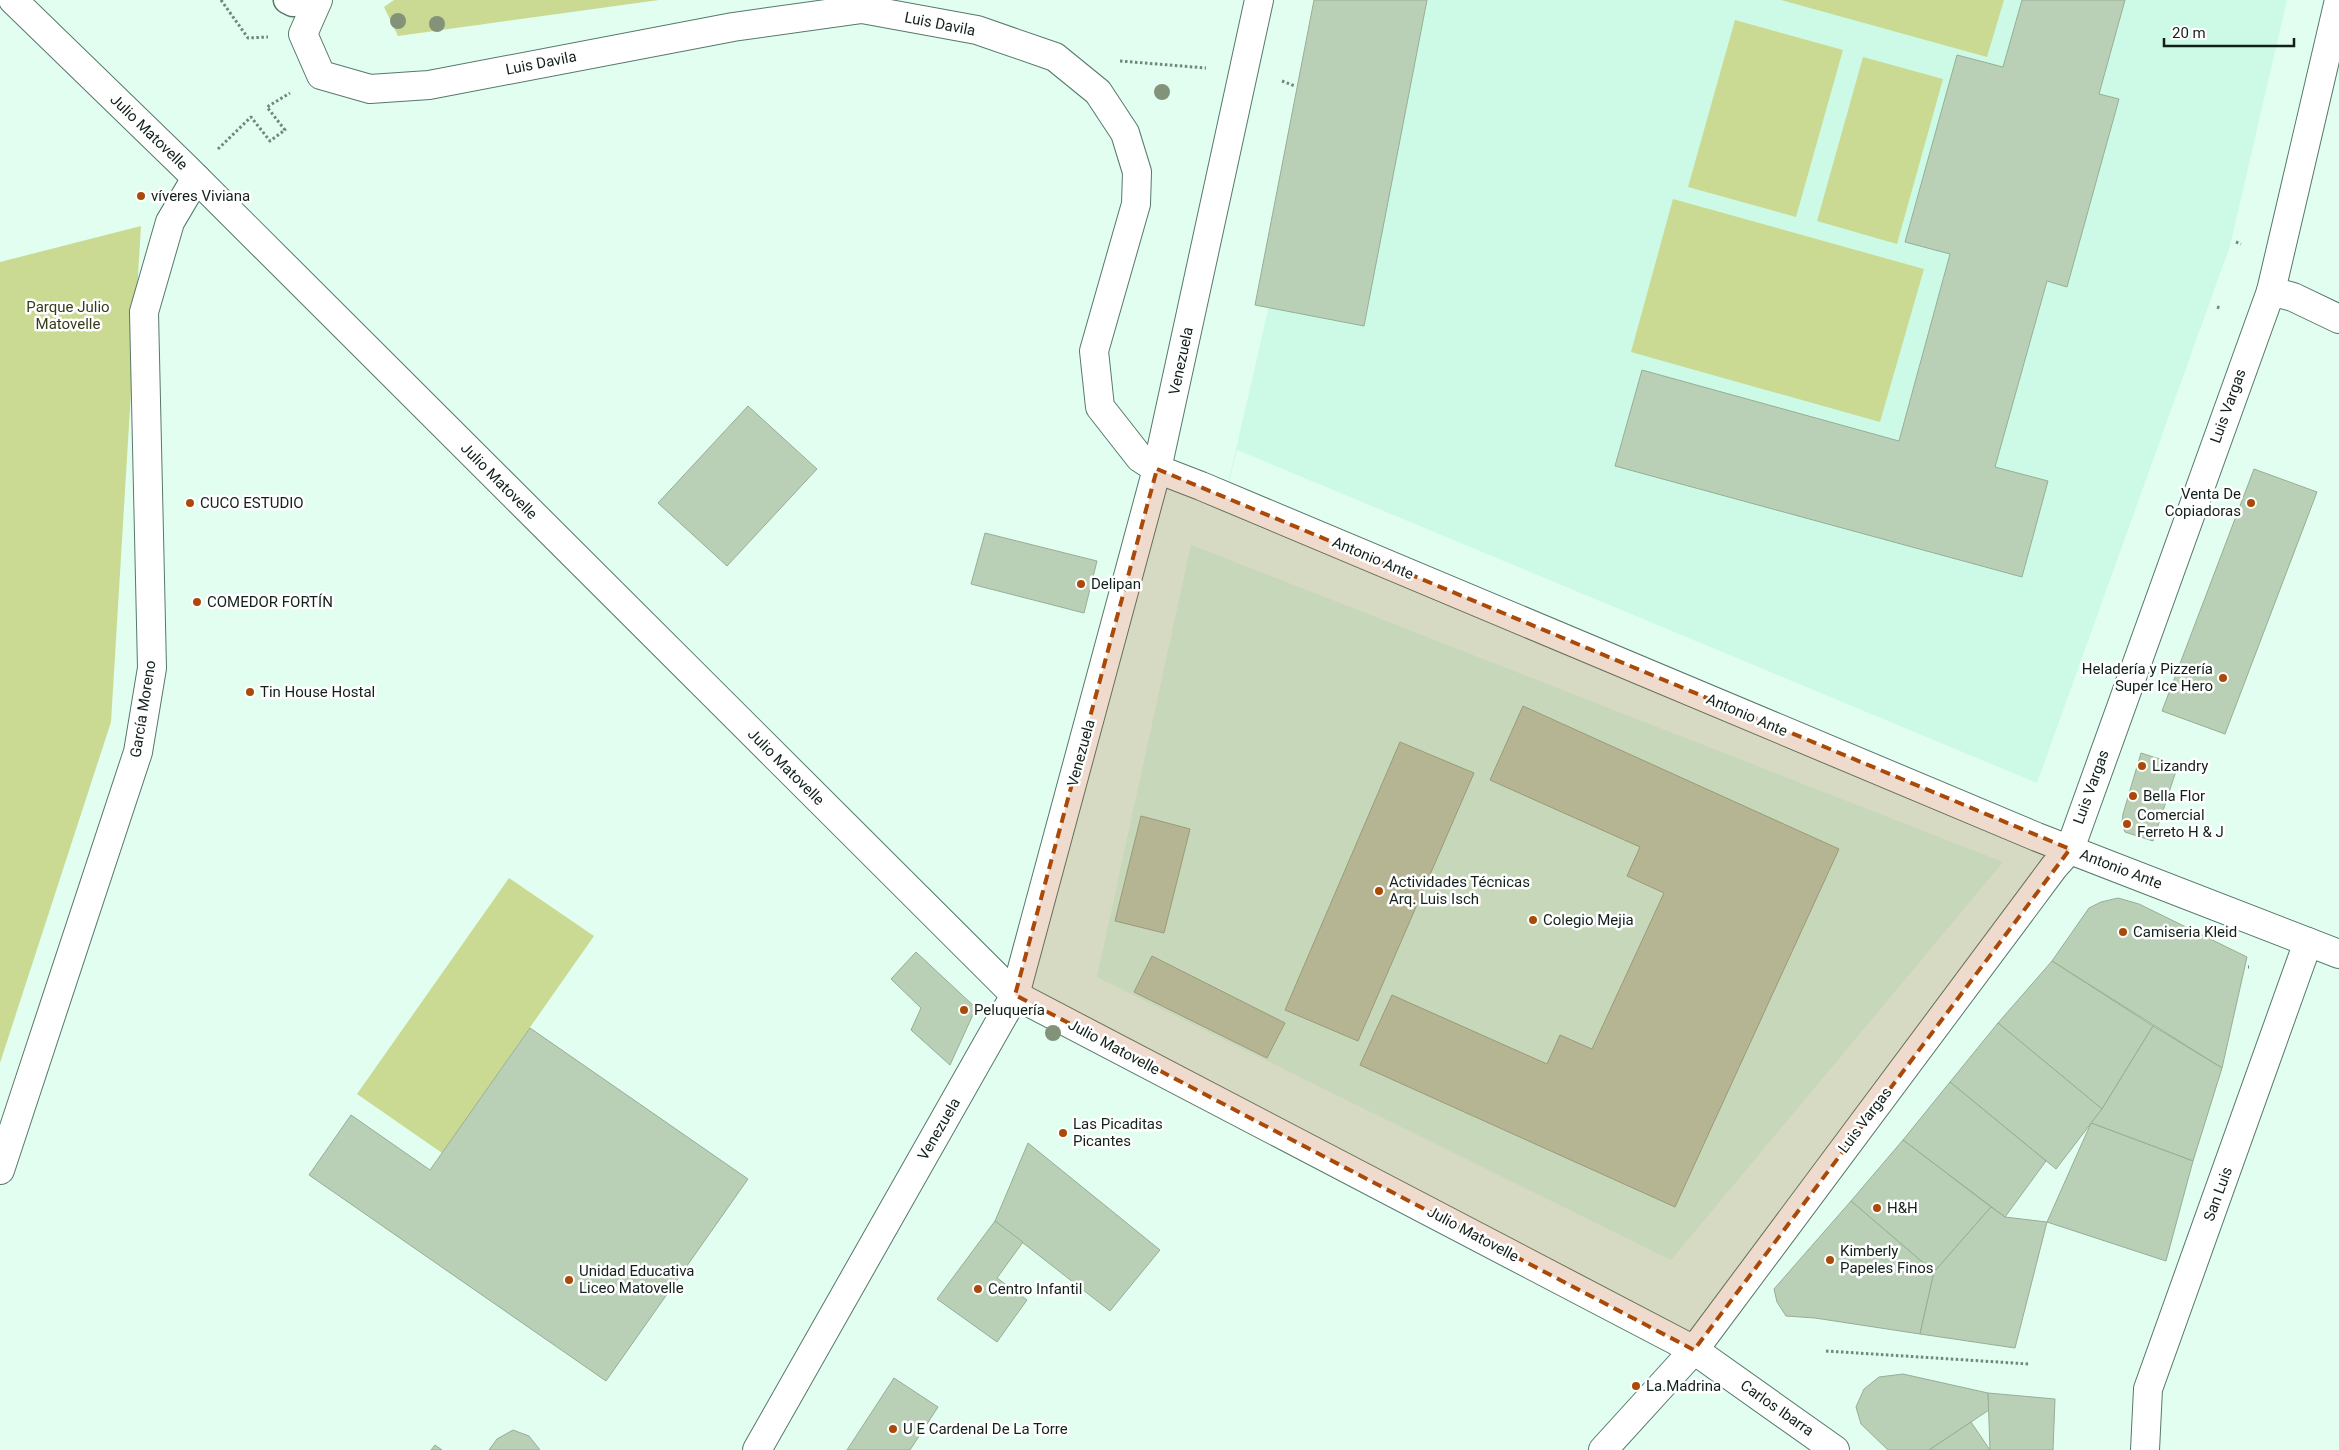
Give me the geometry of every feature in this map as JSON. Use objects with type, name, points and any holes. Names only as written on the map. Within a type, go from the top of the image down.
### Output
[{"type":"street","name":"Julio Matovelle","points":[[13,0],[196,178],[1016,995],[1694,1350]]},
{"type":"street","points":[[318,0],[303,34],[321,75]]},
{"type":"street","name":"Venezuela","points":[[757,1450],[1016,995],[1157,469],[1259,0]]},
{"type":"street","name":"Luis Vargas","points":[[1603,1450],[1694,1350],[2048,875],[2070,850],[2271,291],[2339,0]]},
{"type":"street","name":"Luis Davila","points":[[321,75],[370,89],[429,86],[733,26],[862,4],[977,30],[1055,57],[1098,92],[1126,133],[1137,172],[1136,204],[1094,351],[1100,407],[1140,458],[1157,469]]},
{"type":"street","name":"García Moreno","points":[[0,1170],[138,752],[152,668],[144,312],[170,222],[196,178]]},
{"type":"street","points":[[2271,291],[2293,297],[2339,319]]},
{"type":"street","name":"Antonio Ante","points":[[1157,469],[2070,850],[2339,954]]},
{"type":"street","name":"San Luis","points":[[2144,1450],[2148,1388],[2308,942]]},
{"type":"street","name":"Carlos Ibarra","points":[[1694,1350],[1836,1450]]},
{"type":"lane","points":[[287,0],[293,3],[318,0]]},
{"type":"path","points":[[221,0],[248,38],[303,34]]},
{"type":"path","points":[[1114,61],[1207,68]]},
{"type":"path","points":[[196,178],[223,142],[251,117],[270,141],[285,130],[267,107],[321,75]]},
{"type":"path","points":[[1282,81],[1295,86]]},
{"type":"path","points":[[1826,1351],[2029,1364]]},
{"type":"highlighted area","points":[[1157,469],[2070,849],[1694,1350],[1015,995]]},
{"type":"shaded area","points":[[1339,0],[2287,0],[2230,246],[2037,783],[1237,450],[1217,532]]},
{"type":"shaded area","name":"Colegio Mejia","points":[[1191,545],[2003,862],[1671,1260],[1097,977]]},
{"type":"green space","points":[[394,0],[659,0],[398,36],[384,7]]},
{"type":"green space","points":[[1781,0],[2004,0],[1987,57]]},
{"type":"green space","points":[[1735,20],[1843,50],[1796,217],[1688,187]]},
{"type":"green space","points":[[1863,57],[1943,79],[1897,244],[1817,221]]},
{"type":"green space","points":[[1673,199],[1924,269],[1880,422],[1631,352]]},
{"type":"green space","name":"Parque Julio Matovelle","points":[[141,226],[111,722],[0,1063],[0,262]]},
{"type":"green space","points":[[509,878],[594,936],[442,1153],[357,1094]]},
{"type":"building","points":[[1314,0],[1427,0],[1364,326],[1255,305]]},
{"type":"building","points":[[2022,0],[2125,0],[2099,94],[2119,99],[2067,287],[2047,281],[1995,467],[2048,481],[2022,577],[1615,466],[1642,370],[1899,441],[1950,254],[1905,242],[1957,55],[2003,67]]},
{"type":"building","points":[[748,406],[817,469],[727,566],[658,503]]},
{"type":"building","points":[[2254,469],[2317,492],[2225,734],[2162,711]]},
{"type":"building","points":[[985,533],[1097,561],[1084,613],[971,584]]},
{"type":"building","points":[[1523,706],[1839,849],[1675,1207],[1360,1065],[1392,995],[1547,1064],[1560,1035],[1592,1049],[1664,893],[1627,876],[1640,847],[1490,780]]},
{"type":"building","name":"Actividades Técnicas Arq. Luis Isch","points":[[1400,742],[1474,773],[1358,1041],[1285,1010]]},
{"type":"building","points":[[2141,753],[2178,765],[2153,841],[2125,832],[2122,822]]},
{"type":"building","points":[[1141,816],[1190,829],[1164,933],[1115,921]]},
{"type":"building","points":[[2118,898],[2139,904],[2247,957],[2222,1068],[2052,961],[2089,908],[2101,902]]},
{"type":"building","points":[[916,952],[976,1008],[950,1065],[911,1030],[921,1008],[891,979]]},
{"type":"building","points":[[1152,956],[1285,1023],[1267,1058],[1134,992]]},
{"type":"building","points":[[2052,961],[2153,1026],[2102,1109],[1998,1023]]},
{"type":"building","points":[[1998,1023],[2102,1109],[2056,1169],[1950,1082]]},
{"type":"building","points":[[2153,1026],[2222,1068],[2193,1161],[2091,1123],[2102,1109]]},
{"type":"building","name":"Unidad Educativa Liceo Matovelle","points":[[530,1028],[748,1179],[606,1381],[309,1175],[351,1115],[430,1170]]},
{"type":"building","points":[[1950,1082],[2046,1161],[2005,1217],[1903,1140]]},
{"type":"building","points":[[2091,1123],[2193,1161],[2166,1261],[2047,1222]]},
{"type":"building","points":[[1903,1140],[1991,1207],[1934,1272],[1851,1201]]},
{"type":"building","points":[[1028,1143],[1160,1250],[1110,1311],[995,1221]]},
{"type":"building","points":[[1851,1201],[1934,1272],[1920,1334],[1815,1318],[1786,1316],[1777,1302],[1774,1289]]},
{"type":"building","points":[[1991,1207],[2005,1217],[2047,1222],[2015,1348],[1920,1334],[1934,1272]]},
{"type":"building","name":"Centro Infantil","points":[[995,1221],[1023,1242],[997,1278],[1027,1300],[997,1342],[937,1299]]},
{"type":"building","points":[[1903,1374],[1988,1393],[1989,1410],[1929,1450],[1888,1450],[1861,1424],[1856,1407],[1864,1389],[1879,1377]]},
{"type":"building","name":"U E Cardenal De La Torre","points":[[894,1378],[938,1407],[910,1450],[847,1450]]},
{"type":"building","points":[[1988,1393],[2055,1399],[2053,1450],[1990,1450]]},
{"type":"building","points":[[1971,1422],[1990,1450],[1929,1450]]},
{"type":"building","points":[[513,1430],[529,1436],[540,1450],[489,1450],[497,1439]]},
{"type":"building","points":[[435,1445],[442,1450],[431,1450]]},
{"type":"place","name":"víveres Viviana","points":[[141,196]]},
{"type":"place","name":"CUCO ESTUDIO","points":[[190,503]]},
{"type":"place","name":"Venta De Copiadoras","points":[[2251,503]]},
{"type":"place","name":"Delipan","points":[[1081,584]]},
{"type":"place","name":"COMEDOR FORTÍN","points":[[197,602]]},
{"type":"place","name":"Heladería y Pizzería Super Ice Hero","points":[[2223,678]]},
{"type":"place","name":"Tin House Hostal","points":[[250,692]]},
{"type":"place","name":"Lizandry","points":[[2142,766]]},
{"type":"place","name":"Bella Flor","points":[[2133,796]]},
{"type":"place","name":"Comercial Ferreto H & J","points":[[2127,824]]},
{"type":"place","name":"Actividades Técnicas Arq. Luis Isch","points":[[1379,891]]},
{"type":"place","name":"Colegio Mejia","points":[[1533,920]]},
{"type":"place","name":"Camiseria Kleid","points":[[2123,932]]},
{"type":"place","name":"Peluquería","points":[[964,1010]]},
{"type":"place","name":"Las Picaditas Picantes","points":[[1063,1133]]},
{"type":"place","name":"H&H","points":[[1877,1208]]},
{"type":"place","name":"Kimberly Papeles Finos","points":[[1830,1260]]},
{"type":"place","name":"Unidad Educativa Liceo Matovelle","points":[[569,1280]]},
{"type":"place","name":"Centro Infantil","points":[[978,1289]]},
{"type":"place","name":"La.Madrina","points":[[1636,1386]]},
{"type":"place","name":"U E Cardenal De La Torre","points":[[893,1429]]}]
